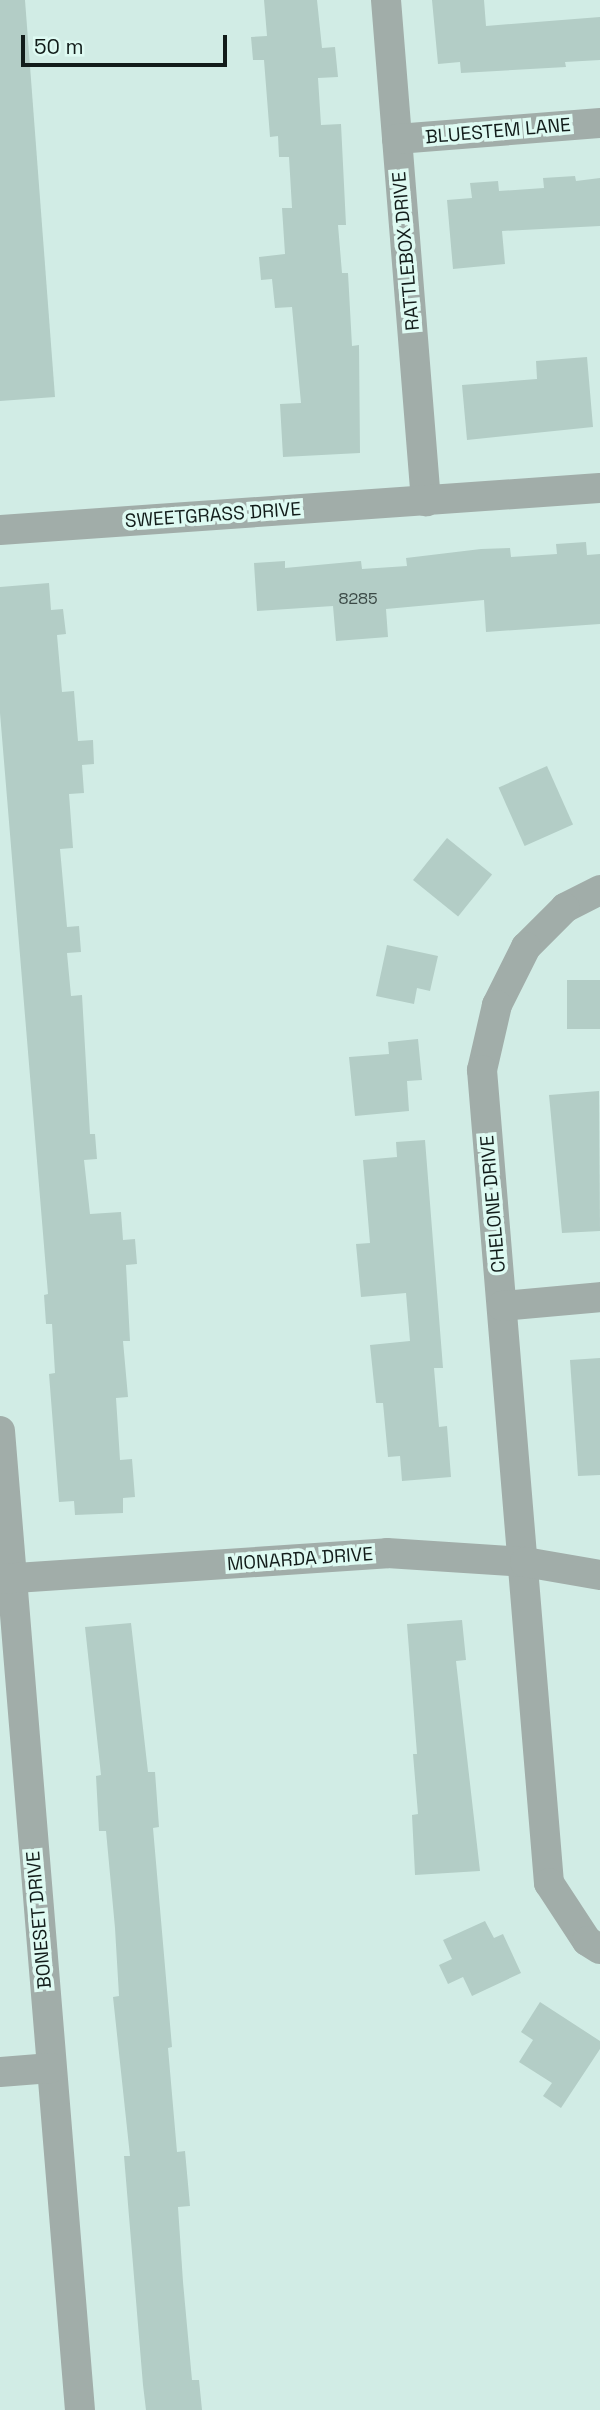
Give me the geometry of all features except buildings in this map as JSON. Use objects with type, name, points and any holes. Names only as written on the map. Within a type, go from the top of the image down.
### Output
[{"type":"street","name":"RATTLEBOX DRIVE","points":[[386,0],[426,501]]},
{"type":"street","name":"BLUESTEM LANE","points":[[397,139],[600,123]]},
{"type":"street","name":"SWEETGRASS DRIVE","points":[[0,530],[600,488]]},
{"type":"street","name":"CHELONE DRIVE","points":[[600,890],[565,908],[526,947],[497,1006],[482,1070],[550,1882],[587,1941],[600,1949]]},
{"type":"street","points":[[502,1306],[600,1297]]},
{"type":"street","name":"BONESET DRIVE","points":[[0,1431],[6,1579],[80,2410]]},
{"type":"street","name":"MONARDA DRIVE","points":[[6,1579],[387,1553],[525,1562],[600,1576]]},
{"type":"street","points":[[0,2072],[51,2068]]}]
